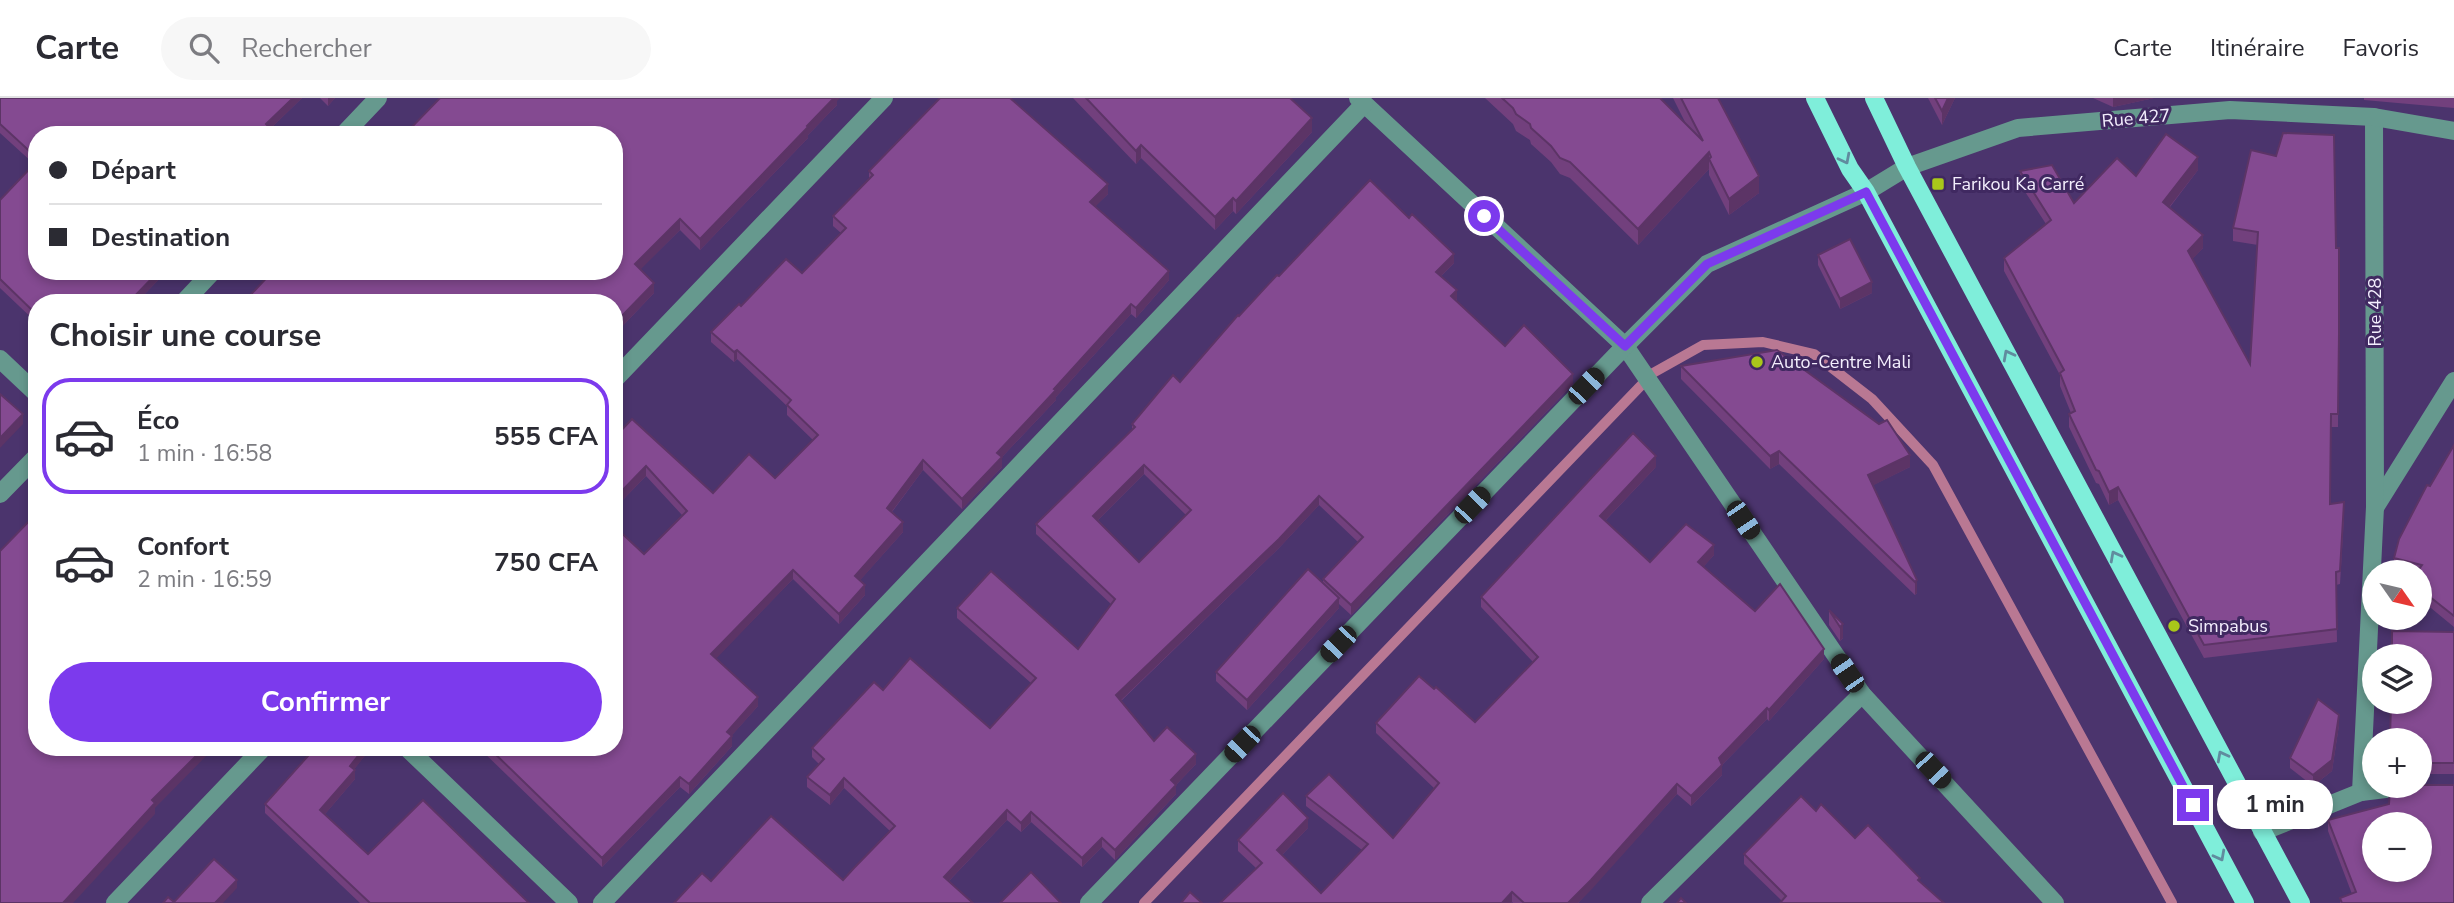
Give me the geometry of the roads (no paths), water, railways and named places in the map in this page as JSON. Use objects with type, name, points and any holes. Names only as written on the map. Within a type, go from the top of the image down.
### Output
[{"type":"main road","points":[[1815,98],[1850,169],[1866,192],[2245,903]]},
{"type":"main road","points":[[1874,98],[1907,167],[2301,903]]},
{"type":"street","points":[[352,126],[378,98]]},
{"type":"street","points":[[623,371],[884,98]]},
{"type":"street","points":[[602,903],[1361,101],[1625,346],[1862,695],[2055,903]]},
{"type":"street","name":"Rue 427","points":[[1089,903],[1707,264],[1866,192],[1907,167],[2018,128],[2231,104],[2374,117],[2454,131]]},
{"type":"street","name":"Rue 428","points":[[2361,792],[2375,507],[2374,117]]},
{"type":"street","points":[[191,294],[205,280]]},
{"type":"street","points":[[0,359],[28,385]]},
{"type":"street","name":"Rue 428","points":[[2375,507],[2454,381]]},
{"type":"street","points":[[0,494],[28,465]]},
{"type":"street","points":[[1650,903],[1862,695]]},
{"type":"street","points":[[115,903],[255,756]]},
{"type":"street","points":[[415,756],[569,903]]},
{"type":"street","points":[[2262,832],[2361,792]]},
{"type":"waterway","points":[[1144,903],[1653,373],[1703,345],[1763,342],[1814,354],[1872,399],[1933,465],[2172,903]]},
{"type":"place","name":"Farikou Ka Carré","points":[[1938,184]]},
{"type":"place","name":"Auto-Centre Mali","points":[[1757,362]]},
{"type":"place","name":"Simpabus","points":[[2174,626]]}]
